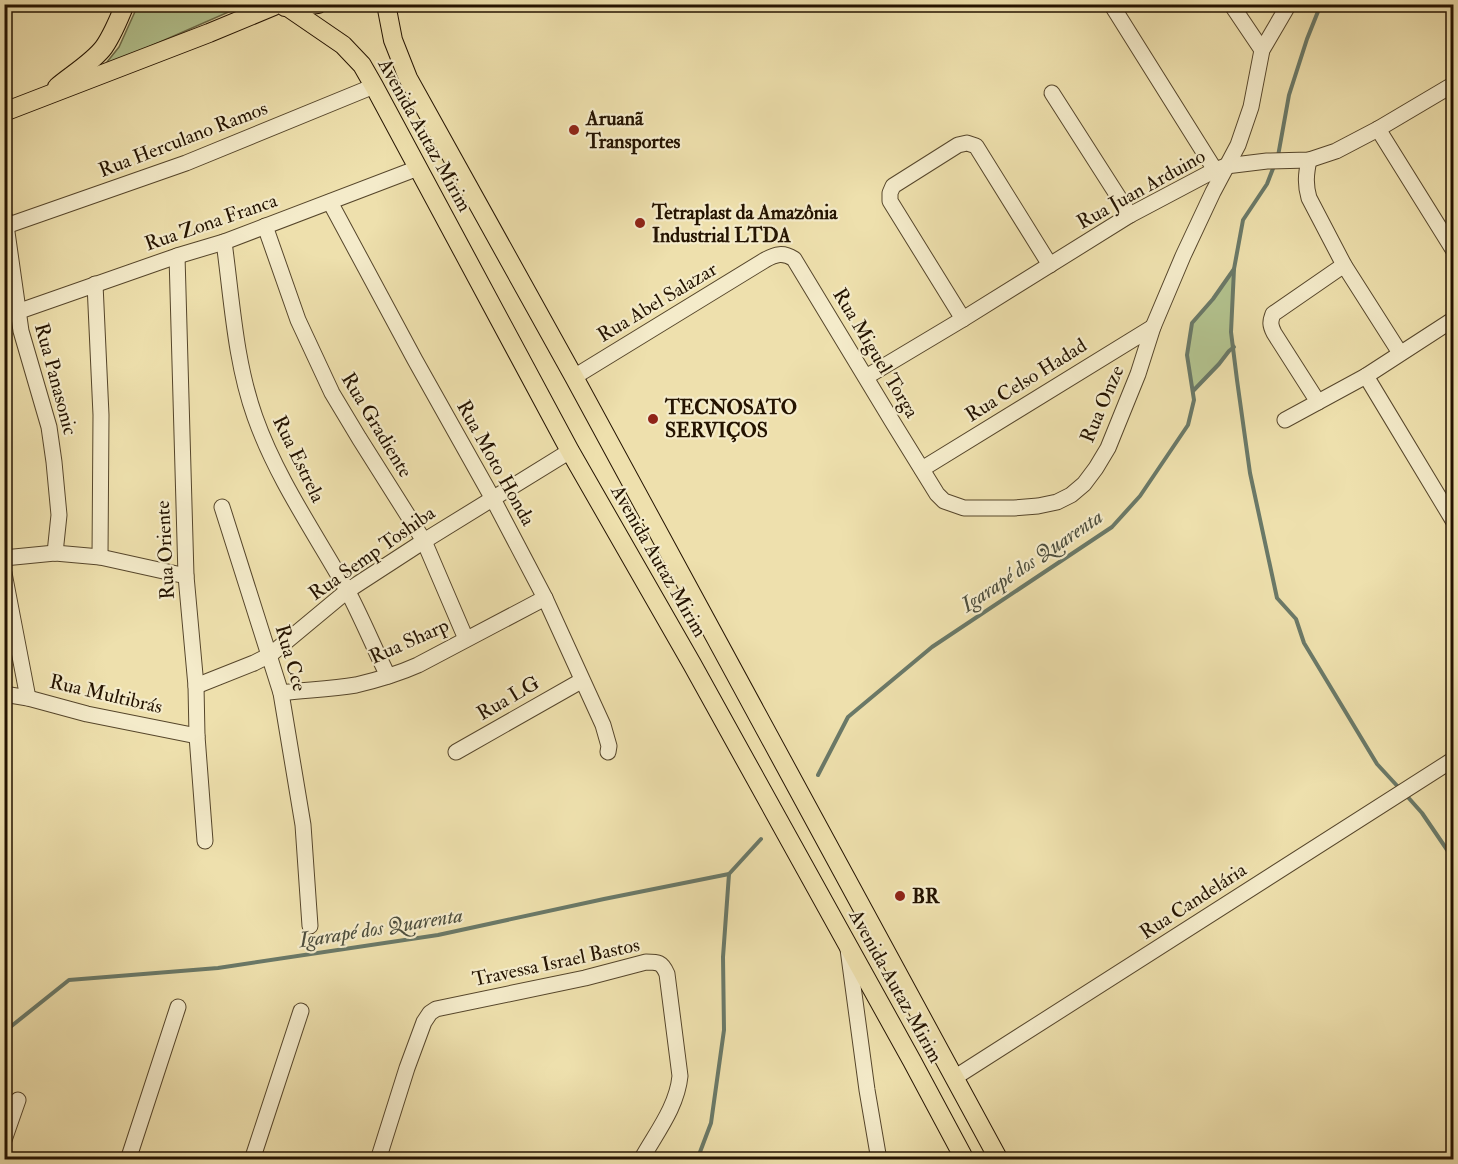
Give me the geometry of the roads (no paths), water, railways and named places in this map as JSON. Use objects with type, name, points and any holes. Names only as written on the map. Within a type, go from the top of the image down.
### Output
[{"type":"main road","points":[[41,99],[104,48],[125,4]]},
{"type":"main road","points":[[4,112],[277,6],[318,4]]},
{"type":"main road","name":"Avenida Autaz Mirim","points":[[386,4],[393,40],[408,78],[574,377],[999,1160]]},
{"type":"main road","name":"Avenida Autaz Mirim","points":[[277,6],[343,45],[362,65],[570,451],[692,664],[965,1160]]},
{"type":"main road","points":[[692,664],[720,648]]},
{"type":"street","points":[[1111,4],[1220,168]]},
{"type":"street","points":[[1231,4],[1262,50]]},
{"type":"street","name":"Rua Onze","points":[[922,469],[937,494],[944,501],[964,508],[1014,508],[1057,502],[1071,495],[1096,468],[1108,448],[1138,374],[1153,327],[1220,168],[1238,145],[1251,107],[1262,50],[1289,4]]},
{"type":"street","name":"Rua Juan Arduino","points":[[866,377],[1130,216],[1220,168],[1267,161],[1305,160],[1336,151],[1454,84]]},
{"type":"street","name":"Rua Herculano Ramos","points":[[5,221],[186,163],[374,86]]},
{"type":"street","points":[[1052,93],[1130,216]]},
{"type":"street","points":[[1378,129],[1454,252]]},
{"type":"street","points":[[963,319],[890,201],[893,186],[940,156],[958,145],[968,143],[976,146],[1050,265]]},
{"type":"street","points":[[1305,160],[1306,187],[1309,198],[1344,265],[1400,353]]},
{"type":"street","name":"Rua Zona Franca","points":[[17,312],[224,242],[418,168]]},
{"type":"street","name":"Rua Moto Honda","points":[[330,202],[493,499],[544,598],[603,725],[609,746],[608,752]]},
{"type":"street","name":"Rua Panasonic","points":[[5,221],[21,331],[49,427],[59,515],[55,553]]},
{"type":"street","name":"Rua Gradiente","points":[[265,226],[298,320],[332,393],[424,541],[466,639]]},
{"type":"street","name":"Rua Estrela","points":[[224,242],[237,344],[255,418],[277,469],[347,591],[388,676]]},
{"type":"street","name":"Rua Abel Salazar","points":[[574,377],[772,256],[780,254],[794,259]]},
{"type":"street","name":"Rua Oriente","points":[[177,256],[186,576],[196,686],[197,736],[205,841]]},
{"type":"street","name":"Rua Miguel Torga","points":[[794,259],[922,469]]},
{"type":"street","points":[[1318,402],[1274,333],[1270,321],[1273,314],[1344,265]]},
{"type":"street","points":[[95,284],[101,415],[100,557]]},
{"type":"street","points":[[1285,420],[1366,376],[1454,319]]},
{"type":"street","name":"Rua Celso Hadad","points":[[922,469],[1153,327]]},
{"type":"street","points":[[1366,376],[1454,522]]},
{"type":"street","name":"Rua Semp Toshiba","points":[[196,686],[270,655],[347,591],[570,451]]},
{"type":"street","name":"Rua Cce","points":[[222,507],[281,693],[303,825],[310,926]]},
{"type":"street","points":[[4,558],[55,553],[100,557],[186,576]]},
{"type":"street","points":[[4,573],[28,698]]},
{"type":"street","name":"Rua Sharp","points":[[281,693],[353,685],[388,676],[418,665],[544,598]]},
{"type":"street","name":"Rua LG","points":[[456,752],[581,681]]},
{"type":"street","name":"Rua Multibrás","points":[[4,694],[87,714],[197,736]]},
{"type":"street","name":"Rua Candelária","points":[[954,1078],[1454,759]]},
{"type":"street","points":[[848,946],[867,1090],[879,1160]]},
{"type":"street","name":"Travessa Israel Bastos","points":[[378,1160],[407,1068],[424,1022],[430,1013],[436,1009],[654,962],[661,964],[667,974],[680,1076],[679,1090],[674,1102],[641,1160]]},
{"type":"street","points":[[128,1160],[178,1007]]},
{"type":"street","points":[[252,1160],[301,1011]]},
{"type":"street","points":[[4,1140],[18,1100]]},
{"type":"waterway","name":"Igarapé dos Quarenta","points":[[1278,156],[1289,95],[1321,4]]},
{"type":"waterway","name":"Igarapé dos Quarenta","points":[[818,775],[848,717],[932,647],[1112,527],[1140,496],[1188,425],[1194,400],[1187,355],[1192,323],[1213,299],[1234,269],[1243,220],[1267,184],[1274,166]]},
{"type":"waterway","points":[[1234,269],[1231,332],[1237,380],[1250,473],[1277,598],[1296,619],[1304,643],[1377,764],[1401,790]]},
{"type":"waterway","points":[[1193,391],[1234,347]]},
{"type":"waterway","points":[[1406,795],[1422,813],[1454,860]]},
{"type":"waterway","name":"Igarapé dos Quarenta","points":[[4,1032],[69,980],[218,968],[438,935],[729,874],[761,839]]},
{"type":"waterway","points":[[697,1160],[711,1123],[724,1030],[723,957],[729,874]]},
{"type":"place","name":"Aruanã Transportes","points":[[574,130]]},
{"type":"place","name":"Tetraplast da Amazônia Industrial LTDA","points":[[640,223]]},
{"type":"place","name":"TECNOSATO SERVIÇOS","points":[[653,419]]},
{"type":"place","name":"BR","points":[[900,896]]}]
